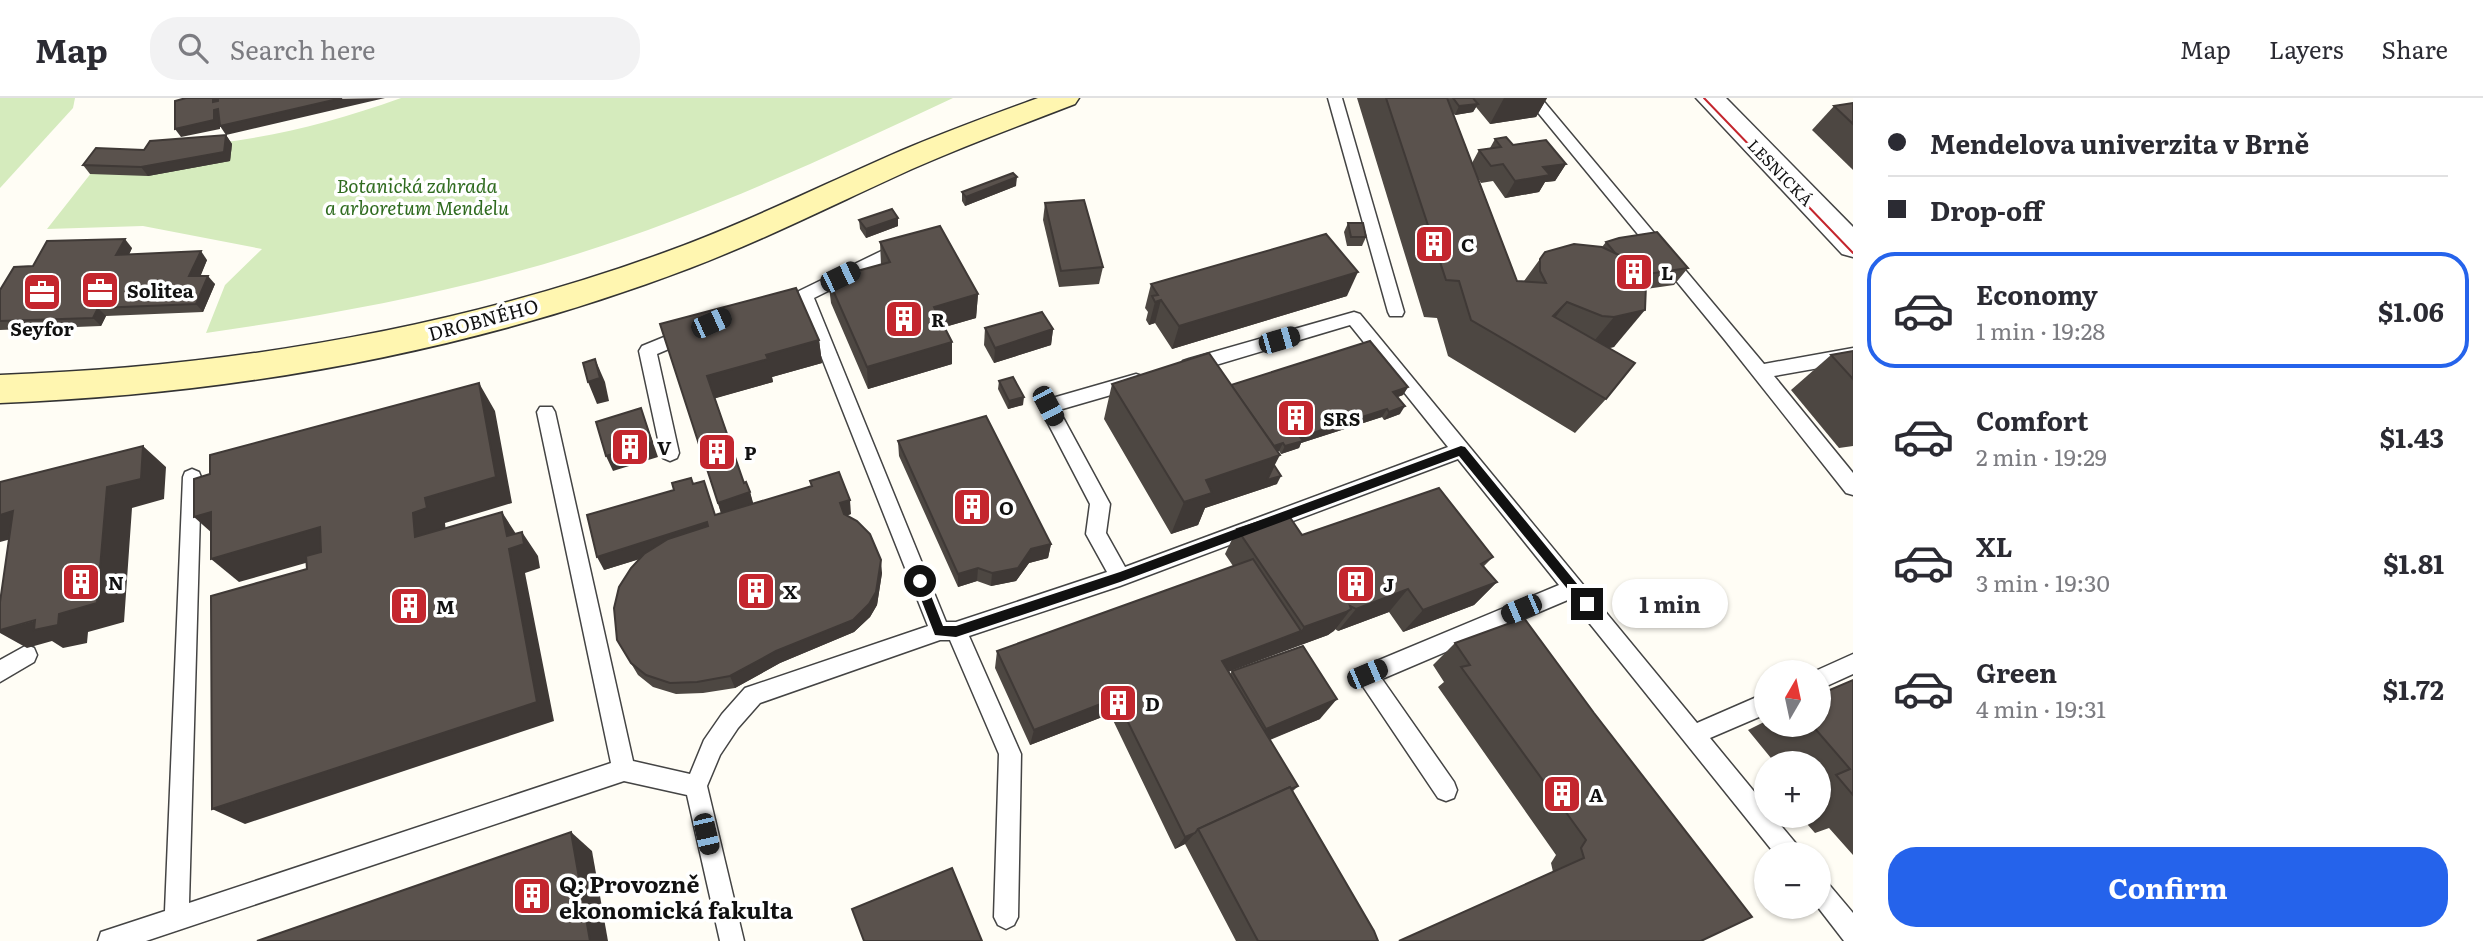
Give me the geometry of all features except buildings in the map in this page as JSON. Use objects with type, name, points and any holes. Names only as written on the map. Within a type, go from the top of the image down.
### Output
[{"type":"main road","name":"DROBNÉHO","points":[[939,146],[1014,98]]},
{"type":"main road","name":"DROBNÉHO","points":[[0,389],[62,388],[214,373],[344,352],[461,326],[630,276],[686,256],[820,201],[939,146],[1065,98]]},
{"type":"street","name":"LESNICKÁ","points":[[1710,98],[1853,246]]},
{"type":"lane","points":[[1335,98],[1396,312]]},
{"type":"lane","points":[[1533,98],[1853,487]]},
{"type":"lane","points":[[909,243],[799,296],[948,631],[1010,754],[1006,917]]},
{"type":"lane","points":[[1120,577],[1096,534],[1100,504],[1048,406],[1354,318],[1780,842]]},
{"type":"lane","points":[[670,453],[648,351],[708,325]]},
{"type":"lane","points":[[1760,372],[1853,355]]},
{"type":"lane","points":[[546,412],[624,770]]},
{"type":"lane","points":[[732,941],[696,786],[712,748],[730,720],[753,695],[1120,577],[1461,450]]},
{"type":"lane","points":[[177,919],[192,477]]},
{"type":"lane","points":[[1446,790],[1367,674],[1573,587]]},
{"type":"lane","points":[[0,672],[27,654]]},
{"type":"lane","points":[[1831,674],[1853,664]]},
{"type":"lane","points":[[1693,735],[1754,708]]},
{"type":"lane","points":[[110,941],[624,770],[696,786]]},
{"type":"lane","points":[[1831,905],[1853,932]]},
{"type":"green space","points":[[0,98],[75,98],[73,108],[0,188]]},
{"type":"green space","name":"Botanická zahrada a arboretum Mendelu","points":[[401,98],[953,98],[721,202],[577,254],[486,280],[393,301],[206,333],[225,285],[262,249],[143,226],[47,229],[103,158],[102,150],[180,147],[254,138],[326,122]]},
{"type":"tram line","points":[[1704,98],[1853,253]]},
{"type":"place","name":"C","points":[[1434,244]]},
{"type":"place","name":"L","points":[[1634,272]]},
{"type":"place","name":"Solitea","points":[[100,290]]},
{"type":"place","name":"Seyfor","points":[[42,292]]},
{"type":"place","name":"R","points":[[904,319]]},
{"type":"place","name":"SRS","points":[[1296,418]]},
{"type":"place","name":"V","points":[[630,447]]},
{"type":"place","name":"P","points":[[717,452]]},
{"type":"place","name":"O","points":[[972,507]]},
{"type":"place","name":"N","points":[[81,582]]},
{"type":"place","name":"J","points":[[1356,584]]},
{"type":"place","name":"X","points":[[756,591]]},
{"type":"place","name":"M","points":[[409,606]]},
{"type":"place","name":"D","points":[[1118,703]]},
{"type":"place","name":"A","points":[[1562,794]]},
{"type":"place","name":"Q: Provozně ekonomická fakulta","points":[[532,896]]},
{"type":"route","points":[[920,581],[940,631],[956,631],[1120,577],[1461,450],[1587,604]]}]
